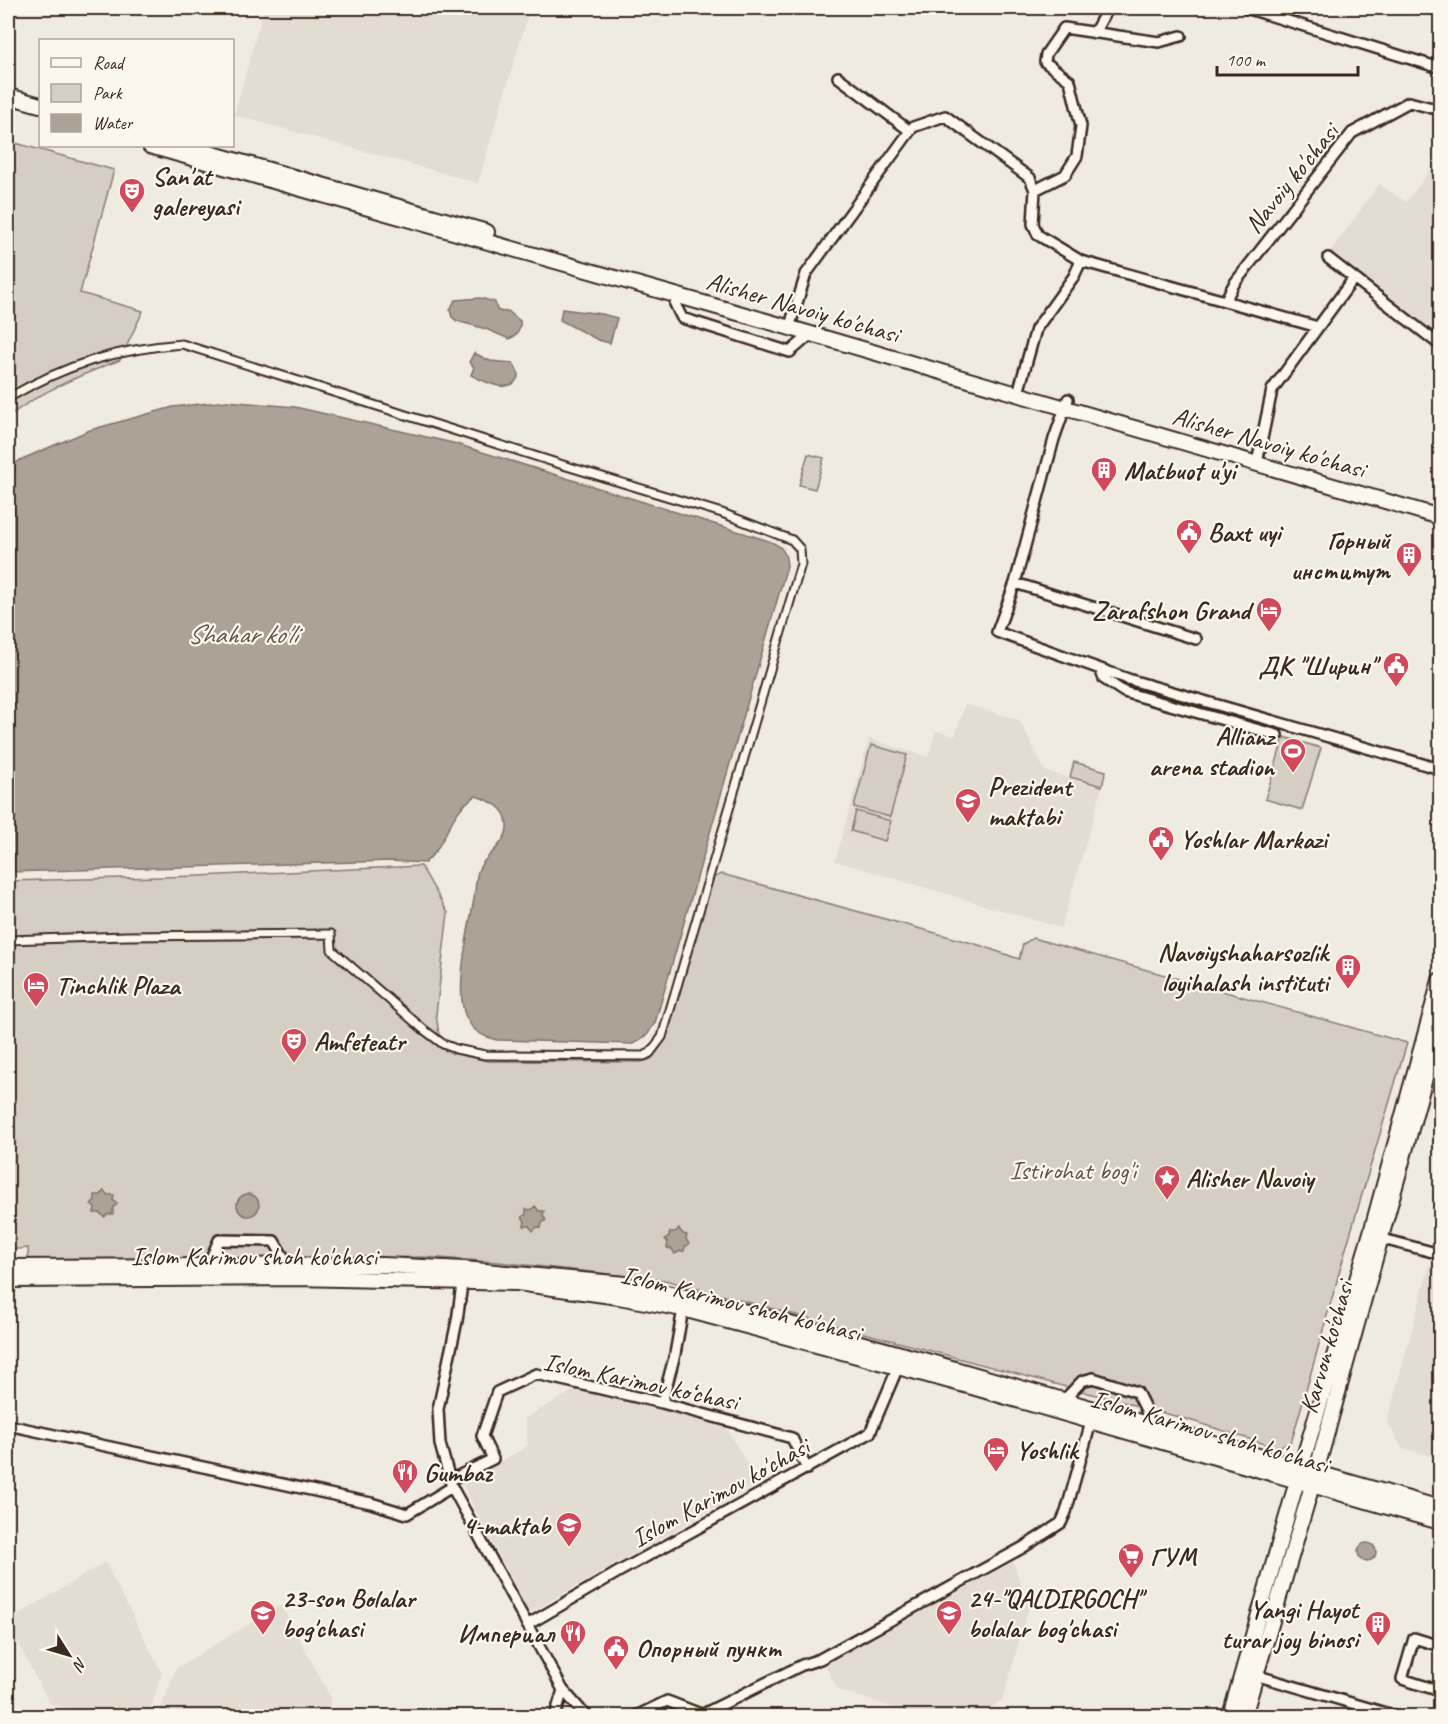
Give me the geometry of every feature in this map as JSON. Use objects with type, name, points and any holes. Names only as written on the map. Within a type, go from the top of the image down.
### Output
[{"type":"main road","points":[[8,96],[39,105]]},
{"type":"main road","points":[[8,105],[39,114]]},
{"type":"main road","name":"Alisher Navoiy ko'chasi","points":[[155,147],[210,157],[626,276],[1257,459],[1440,516]]},
{"type":"main road","name":"Alisher Navoiy ko'chasi","points":[[187,147],[210,157]]},
{"type":"main road","name":"Alisher Navoiy ko'chasi","points":[[626,276],[677,295],[1020,386],[1066,403]]},
{"type":"main road","name":"Alisher Navoiy ko'chasi","points":[[1257,459],[1440,507]]},
{"type":"main road","points":[[1230,1716],[1301,1467],[1376,1237],[1440,980]]},
{"type":"main road","name":"Karvon ko'chasi","points":[[1244,1716],[1316,1472],[1376,1237],[1440,1024]]},
{"type":"main road","name":"Islom Karimov shoh ko'chasi","points":[[8,1267],[208,1265],[293,1272],[572,1278],[626,1284],[668,1292],[934,1363],[1440,1508]]},
{"type":"main road","name":"Islom Karimov shoh ko'chasi","points":[[8,1280],[202,1278],[293,1272]]},
{"type":"main road","name":"Islom Karimov shoh ko'chasi","points":[[463,1275],[619,1297],[683,1309],[898,1367],[1440,1522]]},
{"type":"street","points":[[1094,33],[1108,8]]},
{"type":"street","points":[[1246,8],[1440,68]]},
{"type":"street","points":[[1035,190],[1065,175],[1077,156],[1081,126],[1070,81],[1045,62],[1046,54],[1064,28],[1159,42],[1181,36]]},
{"type":"street","points":[[838,77],[910,131]]},
{"type":"street","name":"Navoiy ko'chasi","points":[[1225,301],[1234,284],[1352,133],[1409,102],[1440,110]]},
{"type":"street","points":[[677,295],[675,304],[682,318],[790,352],[801,327],[806,274],[913,127],[945,116],[1030,178],[1035,190],[1033,224],[1038,235],[1081,261],[1317,327]]},
{"type":"street","points":[[1328,258],[1440,345]]},
{"type":"street","points":[[1020,386],[1036,329],[1074,276],[1081,261]]},
{"type":"street","points":[[1257,459],[1272,390],[1354,278]]},
{"type":"street","points":[[8,398],[51,375],[98,357],[150,346],[182,344],[722,513],[792,540],[800,549],[801,564],[662,1037],[650,1053],[644,1056],[485,1055],[449,1047],[423,1029],[332,950],[331,934],[126,936],[8,940]]},
{"type":"street","points":[[1066,403],[1015,583],[997,632],[1141,683],[1440,769]]},
{"type":"street","points":[[1015,583],[1196,639]]},
{"type":"street","points":[[1100,669],[1104,680],[1124,692],[1277,735]]},
{"type":"street","points":[[1376,1237],[1440,1254]]},
{"type":"street","points":[[202,1278],[219,1240],[274,1241],[293,1272]]},
{"type":"street","points":[[463,1275],[457,1320],[438,1409],[440,1444],[451,1484],[563,1690],[586,1716]]},
{"type":"street","points":[[662,1403],[675,1354],[683,1309]]},
{"type":"street","name":"Islom Karimov ko'chasi","points":[[527,1624],[870,1433],[898,1367]]},
{"type":"street","name":"Islom Karimov ko‘chasi","points":[[451,1484],[493,1459],[482,1436],[496,1392],[536,1374],[662,1403],[792,1438],[807,1469]]},
{"type":"street","points":[[1064,1400],[1082,1381],[1093,1378],[1137,1392],[1146,1410],[1151,1440]]},
{"type":"street","points":[[636,1716],[667,1701],[705,1716],[802,1665],[820,1659],[1022,1548],[1061,1523],[1090,1422]]},
{"type":"street","points":[[8,1425],[371,1503],[407,1514],[451,1484]]},
{"type":"street","points":[[1440,1646],[1414,1638],[1402,1679],[1440,1691]]},
{"type":"street","points":[[1255,1675],[1396,1716]]},
{"type":"street","points":[[555,1716],[563,1690]]},
{"type":"shaded area","points":[[264,8],[530,8],[478,183],[234,115]]},
{"type":"shaded area","points":[[1440,157],[1440,337],[1330,252],[1379,184],[1406,202]]},
{"type":"shaded area","name":"Prezident maktabi","points":[[965,704],[1019,720],[1045,771],[1102,788],[1061,928],[835,861],[869,739],[928,757],[936,731],[955,736]]},
{"type":"shaded area","points":[[1430,1263],[1440,1266],[1440,1459],[1402,1448],[1387,1421]]},
{"type":"shaded area","name":"4-maktab","points":[[577,1389],[726,1427],[758,1483],[529,1613],[462,1484],[528,1446],[525,1418]]},
{"type":"shaded area","points":[[105,1562],[162,1673],[148,1716],[98,1716],[49,1703],[8,1624],[8,1621]]},
{"type":"shaded area","name":"24-\"QALDIRGOCH\" bolalar bog'chasi","points":[[1013,1562],[1029,1607],[1003,1699],[981,1716],[920,1716],[838,1690],[825,1665]]},
{"type":"shaded area","name":"23-son Bolalar bog'chasi","points":[[281,1605],[331,1698],[326,1716],[158,1716],[176,1668]]},
{"type":"green space","points":[[8,141],[114,170],[80,293],[143,311],[120,360],[48,391],[8,417]]},
{"type":"green space","points":[[808,454],[824,458],[815,489],[799,485]]},
{"type":"green space","name":"Allianz arena stadion","points":[[1284,737],[1321,748],[1302,810],[1265,799]]},
{"type":"green space","points":[[871,745],[907,755],[890,817],[854,807]]},
{"type":"green space","points":[[1074,762],[1106,771],[1102,786],[1070,777]]},
{"type":"green space","points":[[856,811],[891,821],[885,841],[851,831]]},
{"type":"green space","name":"Istirohat bog'i","points":[[421,866],[448,913],[436,1014],[441,1048],[452,1053],[488,1061],[641,1062],[651,1059],[661,1046],[712,878],[722,874],[979,945],[1019,959],[1023,944],[1033,938],[1407,1043],[1292,1440],[1285,1445],[1274,1447],[1186,1419],[665,1280],[498,1262],[424,1257],[28,1265],[28,1248],[8,1250],[8,881],[199,876]]},
{"type":"water","points":[[480,298],[495,302],[497,310],[508,311],[520,321],[516,334],[509,339],[486,329],[457,321],[452,317],[450,310],[455,300]]},
{"type":"water","points":[[562,309],[617,318],[610,343],[598,340],[560,320]]},
{"type":"water","points":[[474,353],[490,361],[513,363],[519,374],[516,381],[511,385],[498,386],[471,375],[474,367],[469,362]]},
{"type":"water","name":"Shahar ko'li","points":[[227,401],[295,407],[453,443],[766,540],[779,546],[784,552],[787,566],[655,1023],[647,1035],[633,1044],[497,1040],[482,1035],[472,1026],[466,1017],[461,992],[476,878],[483,862],[504,837],[507,825],[501,809],[476,796],[457,813],[437,849],[425,863],[391,861],[8,872],[8,470],[20,460],[90,430],[173,407]]},
{"type":"water","points":[[104,1191],[108,1195],[114,1195],[113,1200],[117,1204],[113,1208],[113,1214],[104,1217],[100,1213],[94,1213],[95,1208],[91,1205],[95,1201],[95,1195],[101,1195]]},
{"type":"water","points":[[248,1194],[258,1201],[259,1205],[252,1215],[248,1216],[238,1209],[237,1205],[244,1195]]},
{"type":"water","points":[[535,1206],[539,1211],[544,1211],[543,1216],[546,1220],[542,1223],[541,1228],[537,1227],[533,1231],[529,1226],[524,1226],[525,1221],[522,1217],[526,1214],[526,1209],[531,1210]]},
{"type":"water","points":[[679,1229],[687,1235],[686,1239],[689,1244],[684,1251],[675,1254],[672,1249],[667,1248],[668,1243],[665,1239],[670,1232]]},
{"type":"water","points":[[1367,1543],[1373,1546],[1376,1552],[1373,1558],[1367,1561],[1361,1558],[1358,1552],[1361,1546]]},
{"type":"place","name":"San'at galereyasi","points":[[132,214]]},
{"type":"place","name":"Matbuot u'yi","points":[[1104,493]]},
{"type":"place","name":"Baxt uyi","points":[[1189,555]]},
{"type":"place","name":"Горный институт","points":[[1409,578]]},
{"type":"place","name":"Zarafshon Grand","points":[[1269,633]]},
{"type":"place","name":"ДК \"Ширин\"","points":[[1396,688]]},
{"type":"place","name":"Allianz arena stadion","points":[[1293,774]]},
{"type":"place","name":"Prezident maktabi","points":[[968,824]]},
{"type":"place","name":"Yoshlar Markazi","points":[[1161,862]]},
{"type":"place","name":"Navoiyshaharsozlik loyihalash instituti","points":[[1348,990]]},
{"type":"place","name":"Tinchlik Plaza","points":[[36,1008]]},
{"type":"place","name":"Amfeteatr","points":[[294,1064]]},
{"type":"place","name":"Alisher Navoiy","points":[[1167,1201]]},
{"type":"place","name":"Yoshlik","points":[[996,1473]]},
{"type":"place","name":"Gumbaz","points":[[405,1495]]},
{"type":"place","name":"4-maktab","points":[[569,1548]]},
{"type":"place","name":"ГУМ","points":[[1131,1579]]},
{"type":"place","name":"23-son Bolalar bog'chasi","points":[[263,1636]]},
{"type":"place","name":"24-\"QALDIRGOCH\" bolalar bog'chasi","points":[[949,1636]]},
{"type":"place","name":"Yangi Hayot turar joy binosi","points":[[1378,1647]]},
{"type":"place","name":"Империал","points":[[573,1656]]},
{"type":"place","name":"Опорный пункт","points":[[616,1671]]}]
